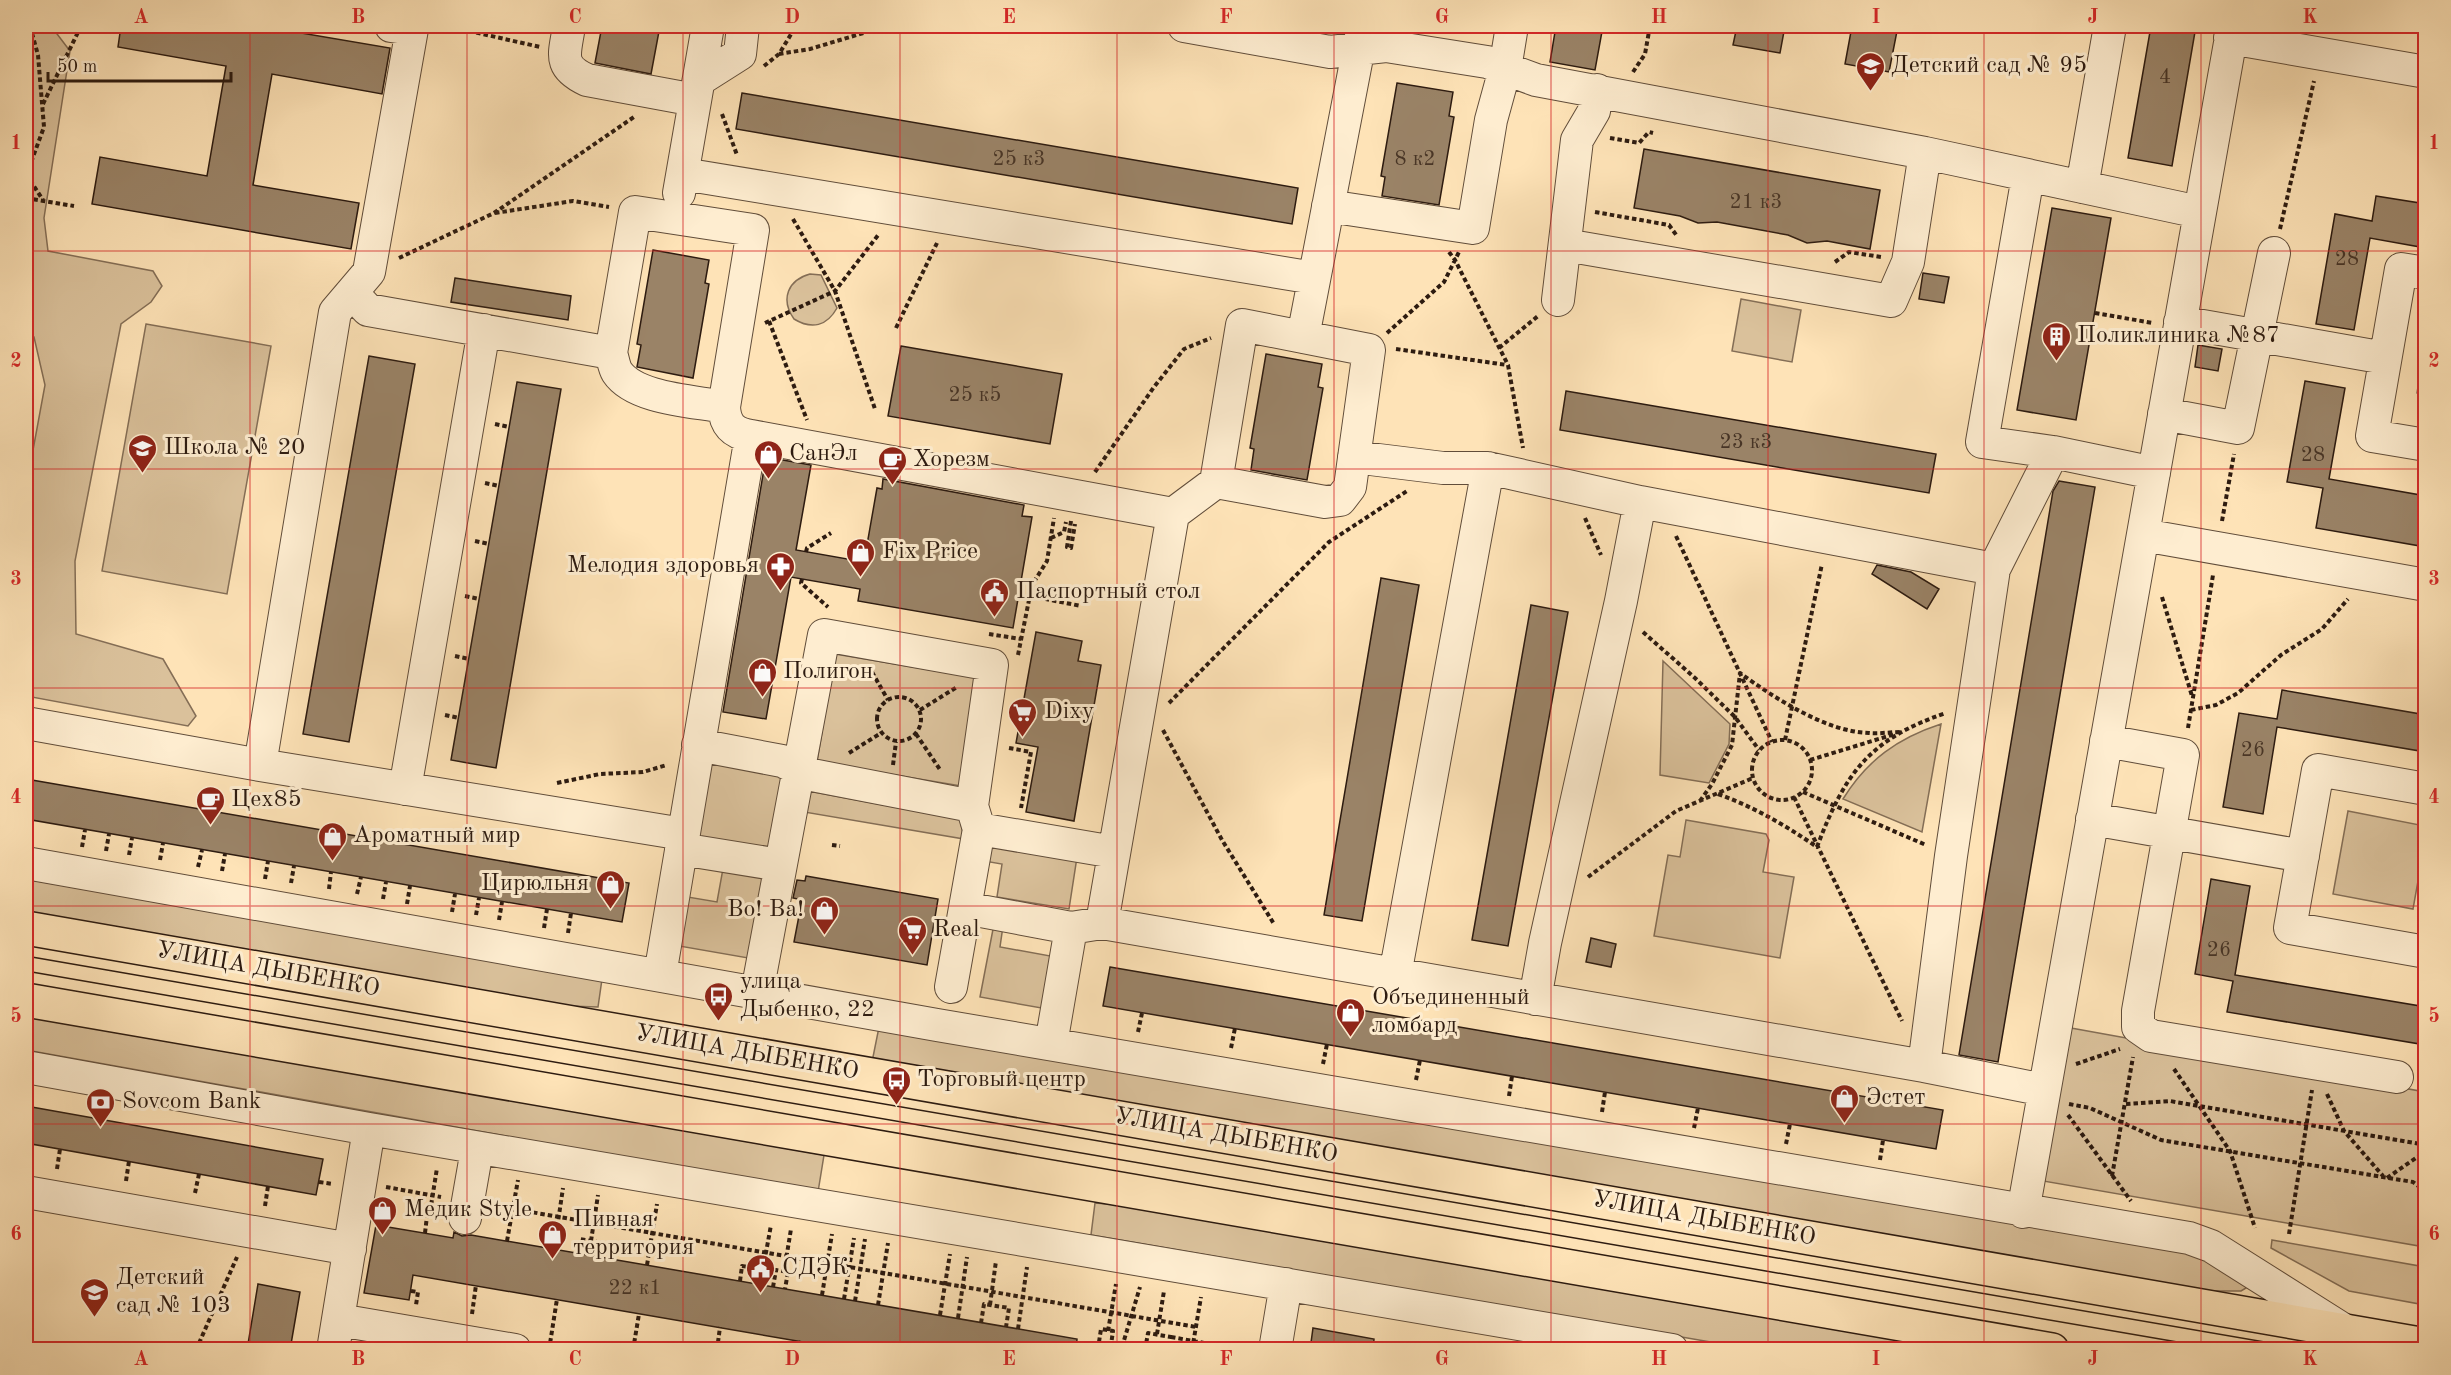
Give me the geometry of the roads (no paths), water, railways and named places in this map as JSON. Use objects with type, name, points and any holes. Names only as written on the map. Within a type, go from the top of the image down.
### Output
[{"type":"main road","name":"УЛИЦА ДЫБЕНКО","points":[[26,928],[2426,1345]]},
{"type":"main road","points":[[26,1000],[2052,1350]]},
{"type":"street","points":[[391,26],[412,29],[360,283],[368,310],[611,353]]},
{"type":"street","points":[[675,218],[683,174],[692,87],[708,26]]},
{"type":"street","points":[[567,39],[566,66],[574,74],[587,80],[692,87],[740,54],[743,26]]},
{"type":"street","points":[[1184,26],[1330,52],[1360,37],[1386,45],[1487,62],[1536,80],[1925,153],[2199,212]]},
{"type":"street","points":[[1328,206],[1473,228],[1491,120],[1505,69],[1512,26]]},
{"type":"street","points":[[2082,186],[2110,26]]},
{"type":"street","points":[[2023,1212],[2048,1091],[2092,819],[2231,32],[2320,54],[2426,72]]},
{"type":"street","points":[[1303,337],[1360,37]]},
{"type":"street","points":[[1558,300],[1577,140],[1608,92]]},
{"type":"street","points":[[1564,245],[1891,301],[1908,262],[1925,153]]},
{"type":"street","points":[[683,174],[1314,278]]},
{"type":"street","points":[[2028,176],[1982,442],[2053,452],[2154,473]]},
{"type":"street","points":[[724,407],[641,391],[627,382],[616,370],[611,353],[635,212],[753,230],[724,407],[725,419],[730,428],[739,434],[1173,514]]},
{"type":"street","points":[[2164,414],[2238,428],[2274,253]]},
{"type":"street","points":[[2426,273],[2401,269],[2372,435],[2426,445]]},
{"type":"street","points":[[260,765],[335,312],[360,283]]},
{"type":"street","points":[[1102,923],[1173,514],[1216,482],[1242,325],[1369,350],[1350,487],[1340,500],[1325,502],[1216,482]]},
{"type":"street","points":[[2180,325],[2385,358]]},
{"type":"street","points":[[405,789],[484,330]]},
{"type":"street","points":[[660,975],[751,436]]},
{"type":"street","points":[[1924,1066],[1951,856],[1994,569],[2053,452]]},
{"type":"street","points":[[1354,457],[1443,468],[1488,468],[1651,504],[1994,569]]},
{"type":"street","points":[[1395,975],[1488,468]]},
{"type":"street","points":[[1535,999],[1554,902],[1621,601],[1651,504]]},
{"type":"street","points":[[2143,535],[2426,585]]},
{"type":"street","points":[[757,992],[824,635],[992,664],[965,908],[951,987]]},
{"type":"street","points":[[26,723],[405,789],[682,842],[780,865]]},
{"type":"street","points":[[2106,741],[2183,755],[2138,1011],[2138,1027],[2143,1040],[2397,1077]]},
{"type":"street","points":[[697,750],[782,761],[812,776],[1114,852]]},
{"type":"street","points":[[2426,789],[2318,770],[2290,928],[2426,952]]},
{"type":"street","points":[[2092,819],[2302,856]]},
{"type":"street","points":[[26,863],[1050,1044],[2023,1212],[2189,1238],[2211,1246],[2345,1330]]},
{"type":"street","points":[[965,908],[1071,928],[1102,923],[1924,1066],[2048,1091]]},
{"type":"street","points":[[1050,1044],[1071,928]]},
{"type":"street","points":[[26,1067],[369,1129],[1672,1350]]},
{"type":"street","points":[[369,1129],[345,1183],[350,1249],[336,1335],[515,1350]]},
{"type":"street","points":[[458,1211],[475,1161]]},
{"type":"street","points":[[26,1192],[350,1249]]},
{"type":"street","points":[[1275,1350],[1286,1284]]},
{"type":"tram line","points":[[26,956],[2311,1350]]},
{"type":"tram line","points":[[26,971],[2224,1350]]},
{"type":"place","name":"Детский сад № 95","points":[[1870,92]]},
{"type":"place","name":"Поликлиника №87","points":[[2056,362]]},
{"type":"place","name":"Школа № 20","points":[[143,474]]},
{"type":"place","name":"СанЭл","points":[[768,480]]},
{"type":"place","name":"Хорезм","points":[[892,486]]},
{"type":"place","name":"Fix Price","points":[[861,578]]},
{"type":"place","name":"Мелодия здоровья","points":[[780,592]]},
{"type":"place","name":"Паспортный стол","points":[[995,618]]},
{"type":"place","name":"Полигон","points":[[762,698]]},
{"type":"place","name":"Dixy","points":[[1023,738]]},
{"type":"place","name":"Цех85","points":[[210,826]]},
{"type":"place","name":"Ароматный мир","points":[[332,862]]},
{"type":"place","name":"Цирюльня","points":[[610,910]]},
{"type":"place","name":"Во! Ва!","points":[[825,936]]},
{"type":"place","name":"Real","points":[[912,956]]},
{"type":"place","name":"улица Дыбенко, 22","points":[[719,1022]]},
{"type":"place","name":"Объединенный ломбард","points":[[1351,1038]]},
{"type":"place","name":"Торговый центр","points":[[896,1106]]},
{"type":"place","name":"Эстет","points":[[1845,1124]]},
{"type":"place","name":"Sovcom Bank","points":[[101,1128]]},
{"type":"place","name":"Медик Style","points":[[383,1236]]},
{"type":"place","name":"Пивная территория","points":[[552,1260]]},
{"type":"place","name":"СДЭК","points":[[761,1294]]},
{"type":"place","name":"Детский сад № 103","points":[[95,1318]]}]
